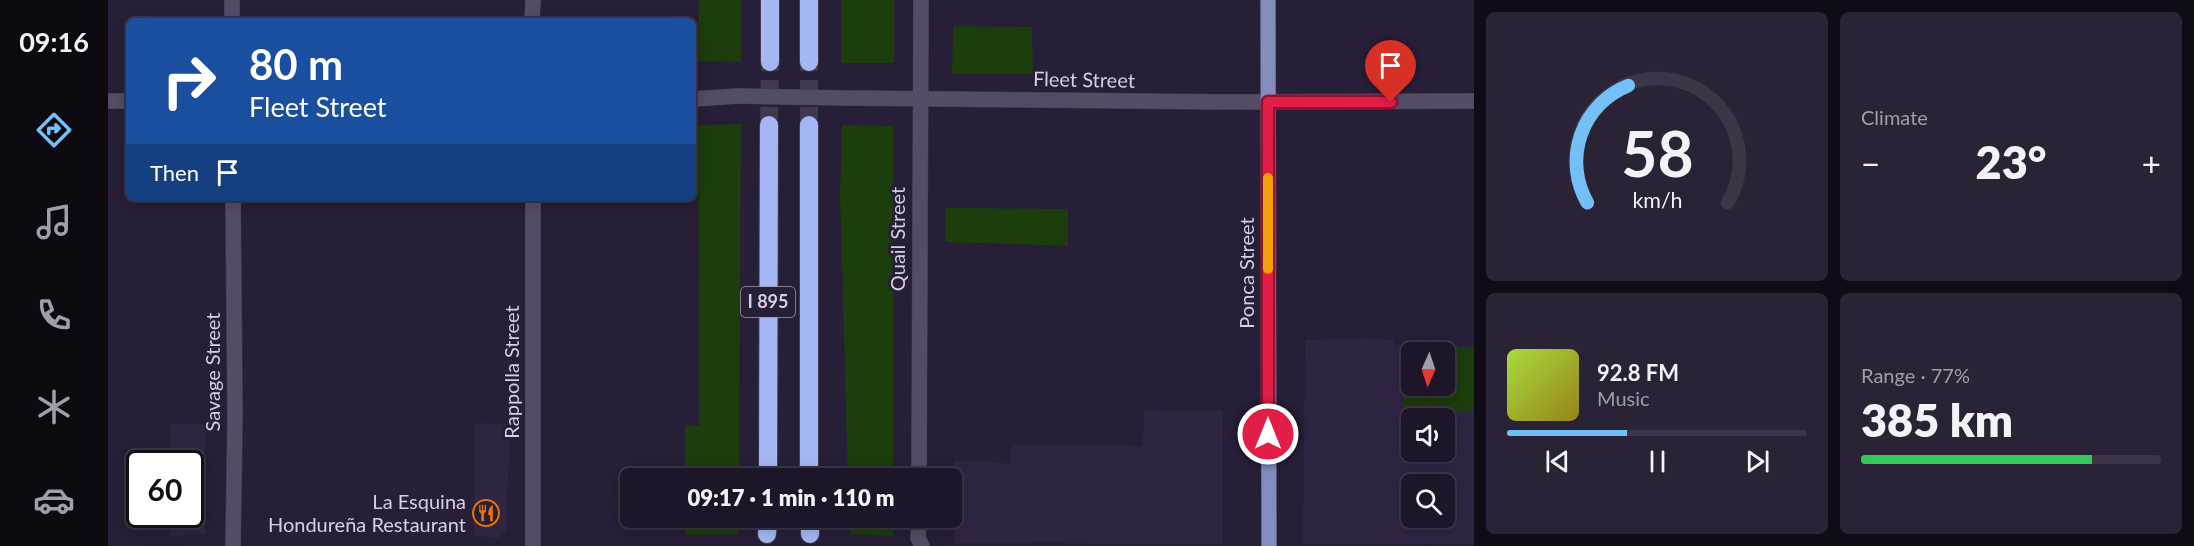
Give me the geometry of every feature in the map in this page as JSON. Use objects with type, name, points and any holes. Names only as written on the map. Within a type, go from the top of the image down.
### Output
[{"type":"highway","points":[[770,0],[770,62]]},
{"type":"highway","points":[[809,62],[810,0]]},
{"type":"highway","name":"I 895","points":[[768,468],[769,125]]},
{"type":"highway","name":"I 895","points":[[809,125],[809,468]]},
{"type":"main road","name":"Ponca Street","points":[[1268,0],[1269,546]]},
{"type":"street","points":[[232,0],[232,18]]},
{"type":"street","points":[[532,0],[532,18]]},
{"type":"street","name":"Quail Street","points":[[919,468],[921,0]]},
{"type":"street","name":"Fleet Street","points":[[696,99],[738,96],[920,100],[1474,101]]},
{"type":"street","points":[[108,101],[126,101]]},
{"type":"street","name":"Savage Street","points":[[233,201],[235,416],[233,546]]},
{"type":"street","name":"Rappolla Street","points":[[532,201],[533,546]]},
{"type":"street","points":[[918,528],[918,538],[922,546]]},
{"type":"shaded area","points":[[1362,338],[1394,340],[1395,345],[1401,345],[1401,396],[1455,396],[1455,346],[1474,346],[1474,544],[1303,544],[1305,340]]},
{"type":"shaded area","points":[[1144,410],[1223,411],[1223,544],[955,543],[955,528],[962,528],[962,468],[954,468],[954,461],[1011,464],[1010,445],[1143,446]]},
{"type":"shaded area","points":[[475,423],[510,424],[506,531],[498,538],[474,536]]},
{"type":"shaded area","points":[[170,424],[205,424],[205,534],[170,536],[170,528],[204,528],[204,450],[170,450]]},
{"type":"green space","points":[[699,0],[741,0],[741,62],[698,61]]},
{"type":"green space","points":[[841,0],[894,0],[894,63],[841,63]]},
{"type":"green space","points":[[953,26],[1032,27],[1033,74],[952,74]]},
{"type":"green space","points":[[741,124],[739,468],[685,468],[685,425],[699,426],[698,125]]},
{"type":"green space","points":[[842,125],[893,126],[893,468],[848,468],[840,195]]},
{"type":"green space","points":[[946,208],[1068,209],[1068,246],[946,242]]},
{"type":"green space","points":[[1455,348],[1474,348],[1474,411],[1455,411],[1455,408],[1404,408],[1404,396],[1455,396]]},
{"type":"green space","points":[[685,528],[739,528],[739,534],[685,535]]},
{"type":"green space","points":[[850,528],[893,528],[893,536],[850,534]]},
{"type":"tunnel","points":[[769,125],[770,62]]},
{"type":"tunnel","points":[[809,62],[809,125]]},
{"type":"slow traffic","points":[[1268,178],[1268,269]]},
{"type":"place","name":"La Esquina Hondureña Restaurant","points":[[486,513]]},
{"type":"route","points":[[1268,434],[1268,102],[1391,102]]}]
